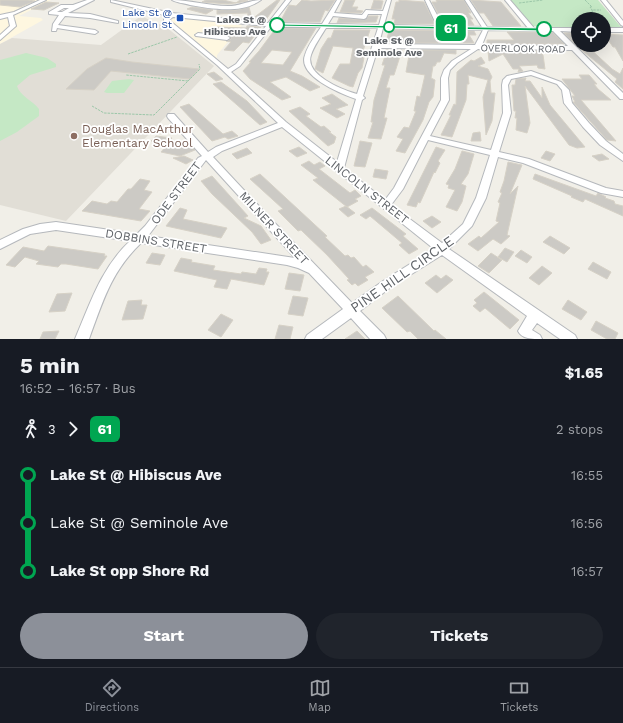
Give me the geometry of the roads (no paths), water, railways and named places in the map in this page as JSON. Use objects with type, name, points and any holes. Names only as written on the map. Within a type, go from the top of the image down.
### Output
[{"type":"street","points":[[0,17],[10,15],[44,0]]},
{"type":"street","points":[[92,0],[74,7],[64,14],[54,28],[95,32]]},
{"type":"street","points":[[174,0],[215,7],[248,5],[259,0]]},
{"type":"street","points":[[187,0],[195,3]]},
{"type":"street","points":[[227,72],[238,66],[290,0]]},
{"type":"street","points":[[339,0],[307,56],[307,65],[309,70],[342,92],[361,98]]},
{"type":"street","points":[[340,168],[350,129],[361,98],[389,0]]},
{"type":"street","points":[[427,0],[440,28]]},
{"type":"street","points":[[467,0],[486,29]]},
{"type":"street","points":[[507,0],[532,29]]},
{"type":"street","points":[[603,0],[623,24]]},
{"type":"street","points":[[111,1],[164,14],[270,25],[571,30]]},
{"type":"street","points":[[111,1],[152,17]]},
{"type":"street","points":[[74,7],[63,6],[50,13],[116,22]]},
{"type":"street","points":[[331,14],[364,17],[366,12],[386,13]]},
{"type":"street","name":"LINCOLN STREET","points":[[164,14],[159,19],[174,27],[227,72],[283,124],[442,249],[570,339]]},
{"type":"street","points":[[0,38],[13,26],[10,15]]},
{"type":"street","points":[[172,15],[166,20],[174,27]]},
{"type":"street","points":[[385,205],[392,198],[445,100],[445,76],[450,65],[478,47],[486,29]]},
{"type":"street","points":[[555,30],[571,45]]},
{"type":"street","points":[[611,30],[623,30]]},
{"type":"street","points":[[198,35],[227,38]]},
{"type":"street","name":"OVERLOOK ROAD","points":[[376,46],[571,48]]},
{"type":"street","points":[[578,52],[623,97]]},
{"type":"street","name":"PINE HILL CIRCLE","points":[[312,339],[387,284],[442,249],[467,226],[481,198],[507,113],[506,80],[515,75],[531,74],[553,79],[563,86],[568,103],[586,125],[603,143],[623,158]]},
{"type":"street","name":"MILNER STREET","points":[[170,116],[350,310],[379,339]]},
{"type":"street","name":"ODE STREET","points":[[82,339],[105,281],[126,252],[140,239],[196,166],[207,155],[244,138],[283,124]]},
{"type":"street","points":[[426,137],[526,161],[604,191],[623,194]]},
{"type":"street","name":"DOBBINS STREET","points":[[0,245],[26,231],[40,227],[56,226],[287,261],[301,264],[313,270]]},
{"type":"street","points":[[535,314],[524,331],[535,339]]},
{"type":"place","name":"Lake St @ Lincoln St","points":[[180,18]]},
{"type":"place","name":"Lake St @ Hibiscus Ave","points":[[277,25]]},
{"type":"place","name":"Lake St @ Seminole Ave","points":[[389,27]]},
{"type":"place","name":"Douglas MacArthur Elementary School","points":[[74,136]]}]
